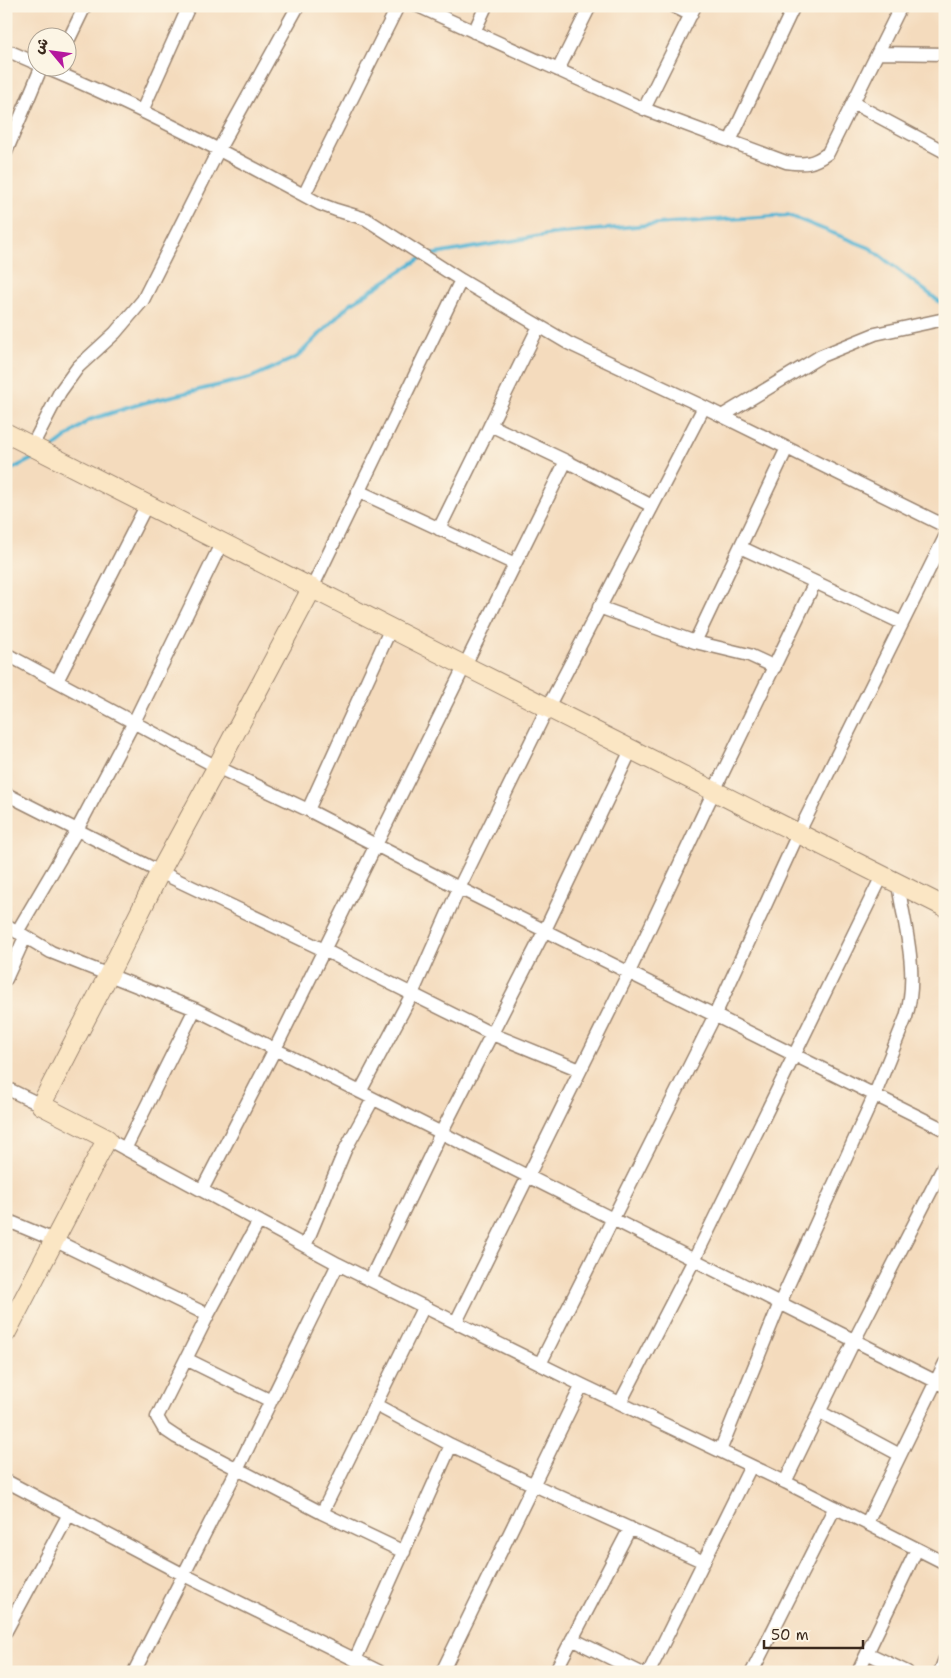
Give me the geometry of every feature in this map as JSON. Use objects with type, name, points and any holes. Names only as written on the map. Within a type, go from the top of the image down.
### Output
[{"type":"street","points":[[74,28],[85,6]]},
{"type":"street","points":[[142,110],[189,6]]},
{"type":"street","points":[[32,446],[60,392],[78,367],[115,333],[143,300],[219,149],[298,6]]},
{"type":"street","points":[[304,195],[398,6]]},
{"type":"street","points":[[418,6],[644,109],[786,162],[808,164],[818,161],[828,153],[901,6]]},
{"type":"street","points":[[474,32],[486,6]]},
{"type":"street","points":[[558,70],[590,6]]},
{"type":"street","points":[[644,109],[693,10],[673,6]]},
{"type":"street","points":[[730,141],[794,6]]},
{"type":"street","points":[[6,50],[28,60]]},
{"type":"street","points":[[878,53],[945,54]]},
{"type":"street","points":[[6,152],[44,78]]},
{"type":"street","points":[[71,78],[142,110],[304,195],[336,210],[366,219],[461,280],[568,343],[704,407],[945,526]]},
{"type":"street","points":[[853,103],[944,149]]},
{"type":"street","points":[[41,1105],[160,872],[312,588],[461,280]]},
{"type":"street","points":[[722,416],[821,356],[875,334],[945,320]]},
{"type":"street","points":[[439,529],[539,326]]},
{"type":"street","points":[[360,1092],[412,994],[460,888],[548,707],[704,407]]},
{"type":"street","points":[[490,425],[566,461],[652,506]]},
{"type":"street","points":[[6,433],[945,908]]},
{"type":"street","points":[[695,642],[787,448]]},
{"type":"street","points":[[202,1190],[275,1049],[566,461]]},
{"type":"street","points":[[358,491],[515,564]]},
{"type":"street","points":[[57,681],[147,504]]},
{"type":"street","points":[[540,1364],[715,1014],[798,834],[945,537]]},
{"type":"street","points":[[6,978],[16,931],[77,830],[134,722],[222,542]]},
{"type":"street","points":[[740,547],[902,623]]},
{"type":"street","points":[[456,1322],[629,972],[815,582]]},
{"type":"street","points":[[599,608],[695,642],[749,655],[775,667]]},
{"type":"street","points":[[308,810],[391,628]]},
{"type":"street","points":[[6,654],[217,767],[308,810],[945,1130]]},
{"type":"street","points":[[370,1280],[441,1133],[545,930],[631,750]]},
{"type":"street","points":[[6,794],[160,872],[324,950],[492,1034],[580,1070]]},
{"type":"street","points":[[620,1404],[694,1260],[795,1055],[890,880]]},
{"type":"street","points":[[720,1451],[780,1303],[902,1030],[910,1004],[912,987],[911,960],[890,880]]},
{"type":"street","points":[[16,931],[51,952],[195,1009],[940,1384]]},
{"type":"street","points":[[125,1149],[195,1009]]},
{"type":"street","points":[[6,1088],[107,1139],[338,1264],[620,1404],[785,1482],[945,1563]]},
{"type":"street","points":[[305,1246],[348,1143],[373,1099]]},
{"type":"street","points":[[6,1333],[107,1139]]},
{"type":"street","points":[[785,1482],[854,1341],[945,1164]]},
{"type":"street","points":[[6,1220],[54,1240],[208,1315]]},
{"type":"street","points":[[259,1221],[208,1315],[157,1417],[164,1429],[176,1437],[322,1513],[404,1552]]},
{"type":"street","points":[[134,1672],[237,1470],[338,1264]]},
{"type":"street","points":[[322,1513],[424,1306]]},
{"type":"street","points":[[186,1360],[271,1401]]},
{"type":"street","points":[[867,1523],[900,1455],[940,1384],[945,1363]]},
{"type":"street","points":[[442,1672],[582,1385]]},
{"type":"street","points":[[376,1405],[451,1445],[534,1485],[704,1562]]},
{"type":"street","points":[[820,1412],[900,1455]]},
{"type":"street","points":[[355,1660],[451,1445]]},
{"type":"street","points":[[649,1672],[752,1466]]},
{"type":"street","points":[[6,1481],[184,1575],[380,1672]]},
{"type":"street","points":[[752,1672],[835,1507]]},
{"type":"street","points":[[6,1631],[69,1514]]},
{"type":"street","points":[[555,1672],[630,1528]]},
{"type":"street","points":[[858,1672],[917,1549]]},
{"type":"street","points":[[572,1639],[639,1672]]},
{"type":"street","points":[[867,1653],[906,1672]]},
{"type":"street","points":[[940,1672],[945,1658]]},
{"type":"waterway","points":[[430,255],[552,234],[669,223],[788,215],[870,248],[945,306]]},
{"type":"waterway","points":[[51,449],[89,420],[143,403],[250,378],[297,357],[350,304],[421,258]]},
{"type":"waterway","points":[[6,472],[38,456]]}]
